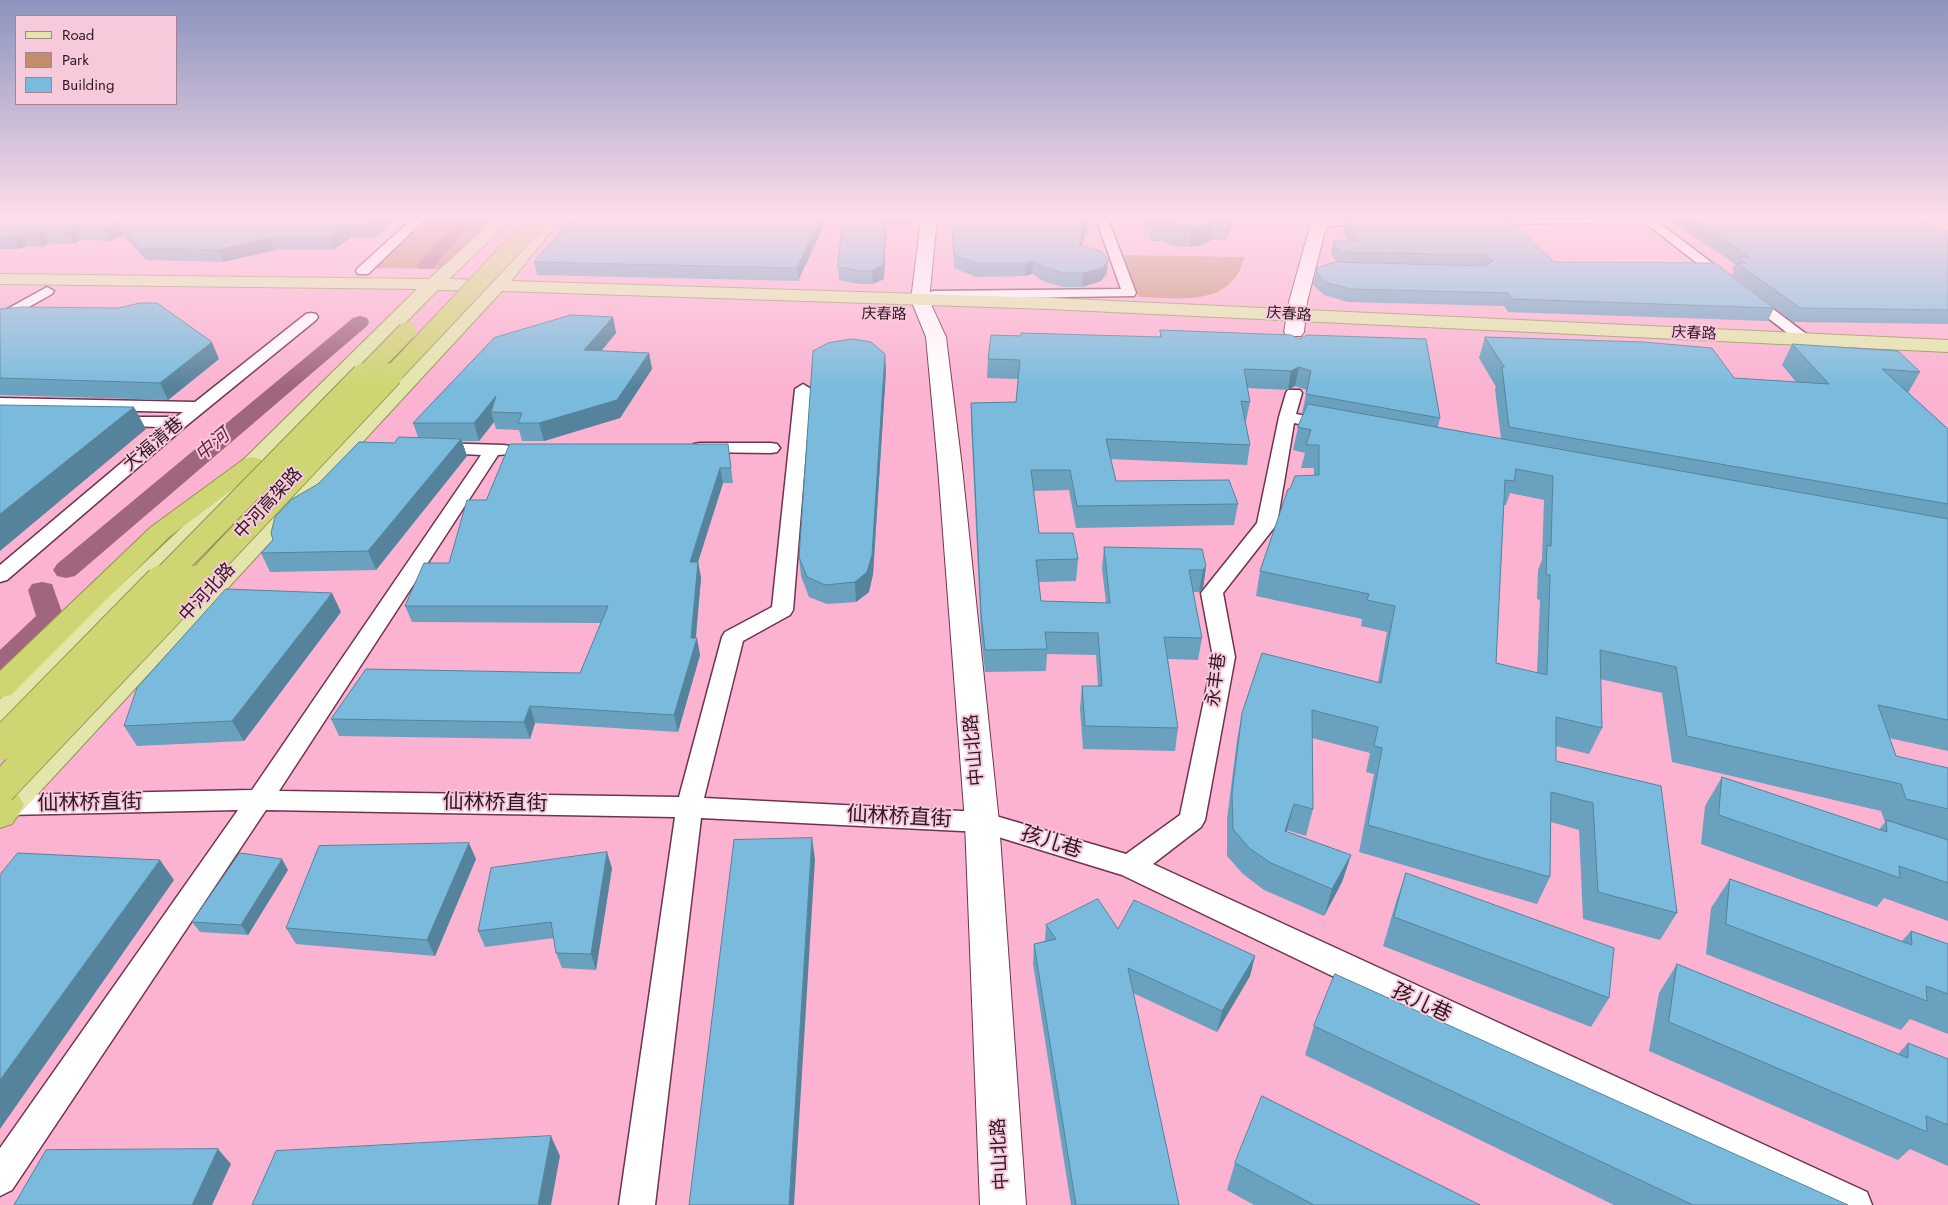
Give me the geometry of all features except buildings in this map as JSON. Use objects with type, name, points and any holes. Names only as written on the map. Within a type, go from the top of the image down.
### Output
[{"type":"highway","name":"中河高架路","points":[[0,745],[464,275]]},
{"type":"highway","name":"中河高架路","points":[[2,806],[488,275]]},
{"type":"highway","points":[[0,688],[160,532],[252,464]]},
{"type":"main road","points":[[0,717],[237,488],[252,464],[444,275]]},
{"type":"main road","name":"中河北路","points":[[2,806],[358,446],[478,304],[506,275]]},
{"type":"main road","points":[[924,308],[925,275]]},
{"type":"main road","points":[[1296,332],[1305,275]]},
{"type":"main road","name":"庆春路","points":[[0,279],[426,292],[478,304],[505,305]]},
{"type":"main road","name":"庆春路","points":[[0,290],[426,292],[498,285],[924,308],[1296,332],[1948,358]]},
{"type":"main road","name":"庆春路","points":[[878,314],[924,308]]},
{"type":"main road","name":"中山北路","points":[[924,308],[936,337],[945,413],[982,822],[1003,1205]]},
{"type":"main road","name":"庆春路","points":[[1296,332],[1804,339],[1948,346]]},
{"type":"street","points":[[924,308],[933,295],[1129,293],[1123,275]]},
{"type":"street","points":[[1720,275],[1804,339]]},
{"type":"street","points":[[0,319],[47,291]]},
{"type":"street","name":"大福清巷","points":[[0,576],[180,422],[312,317]]},
{"type":"street","points":[[637,1205],[689,807],[733,637],[782,610],[802,388]]},
{"type":"street","name":"永丰巷","points":[[1130,866],[1192,820],[1224,657],[1212,593],[1267,524],[1286,417],[1294,393]]},
{"type":"street","points":[[0,403],[200,407]]},
{"type":"street","points":[[1286,417],[1344,428]]},
{"type":"street","points":[[47,420],[180,422]]},
{"type":"street","points":[[417,448],[523,450]]},
{"type":"street","points":[[682,448],[771,448]]},
{"type":"street","points":[[0,1178],[259,800],[493,450]]},
{"type":"street","name":"仙林桥直街","points":[[2,806],[259,800],[689,807],[982,822]]},
{"type":"street","name":"孩儿巷","points":[[982,822],[1130,866],[1610,1093],[1854,1205]]},
{"type":"green space","points":[[1131,275],[1237,275],[1226,287],[1215,293],[1203,296],[1190,298],[1139,297]]},
{"type":"waterway","name":"中河","points":[[66,570],[360,322]]},
{"type":"waterway","name":"中河","points":[[0,667],[50,618],[42,590]]}]
